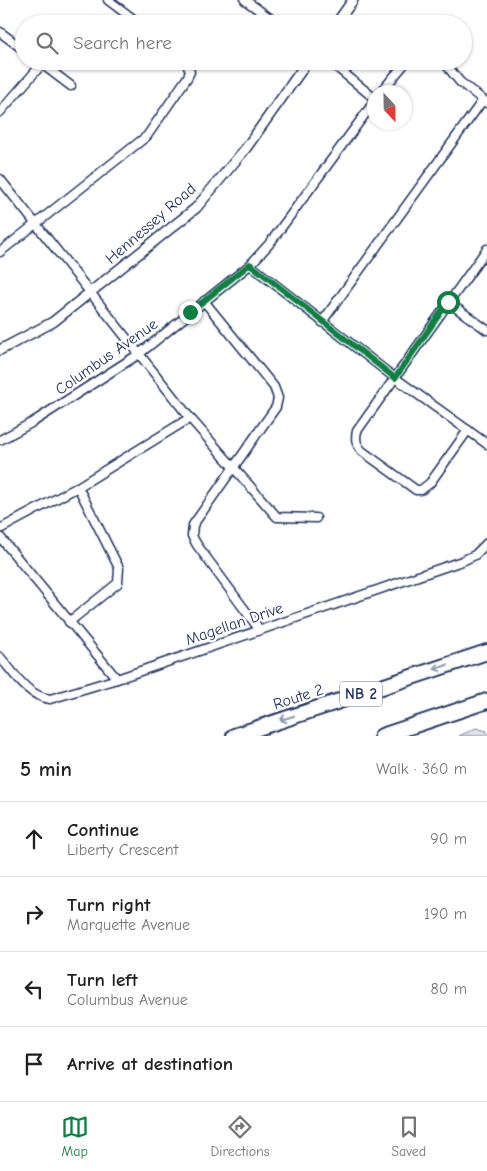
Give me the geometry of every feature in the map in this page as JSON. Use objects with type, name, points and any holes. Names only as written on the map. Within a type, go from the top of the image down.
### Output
[{"type":"highway","name":"Route 2","points":[[234,736],[487,652]]},
{"type":"highway","points":[[382,736],[487,701]]},
{"type":"street","points":[[108,0],[128,15]]},
{"type":"street","points":[[245,0],[266,15]]},
{"type":"street","points":[[343,15],[354,0]]},
{"type":"street","points":[[0,32],[15,43]]},
{"type":"street","points":[[0,112],[34,70]]},
{"type":"street","points":[[49,70],[71,86]]},
{"type":"street","points":[[0,252],[37,225],[147,136],[187,78],[189,70]]},
{"type":"street","name":"Hennessey Road","points":[[0,350],[53,322],[196,208],[246,148],[302,70]]},
{"type":"street","points":[[339,70],[367,94]]},
{"type":"street","points":[[387,85],[399,70]]},
{"type":"street","points":[[322,322],[485,102],[460,82],[450,70]]},
{"type":"street","name":"Columbus Avenue","points":[[0,440],[33,422],[139,354],[250,264],[270,243],[367,110]]},
{"type":"street","points":[[0,179],[190,418],[277,517],[316,518]]},
{"type":"street","points":[[468,430],[430,483],[421,490],[416,490],[382,466],[356,445],[355,438],[357,432],[487,249]]},
{"type":"street","points":[[250,264],[395,378],[487,444]]},
{"type":"street","points":[[204,301],[274,387],[278,398],[276,408],[233,466],[193,525],[192,536],[259,629]]},
{"type":"street","points":[[448,302],[487,330]]},
{"type":"street","points":[[0,529],[78,487],[190,418]]},
{"type":"street","points":[[69,622],[118,583],[119,568],[78,487]]},
{"type":"street","points":[[0,537],[117,679]]},
{"type":"street","name":"Magellan Drive","points":[[0,657],[31,692],[39,697],[50,699],[117,679],[259,629],[462,562],[475,555],[487,543]]},
{"type":"green space","points":[[476,728],[487,731],[487,736],[459,736]]},
{"type":"route","points":[[190,312],[250,264],[259,273],[395,378],[448,302]]}]
